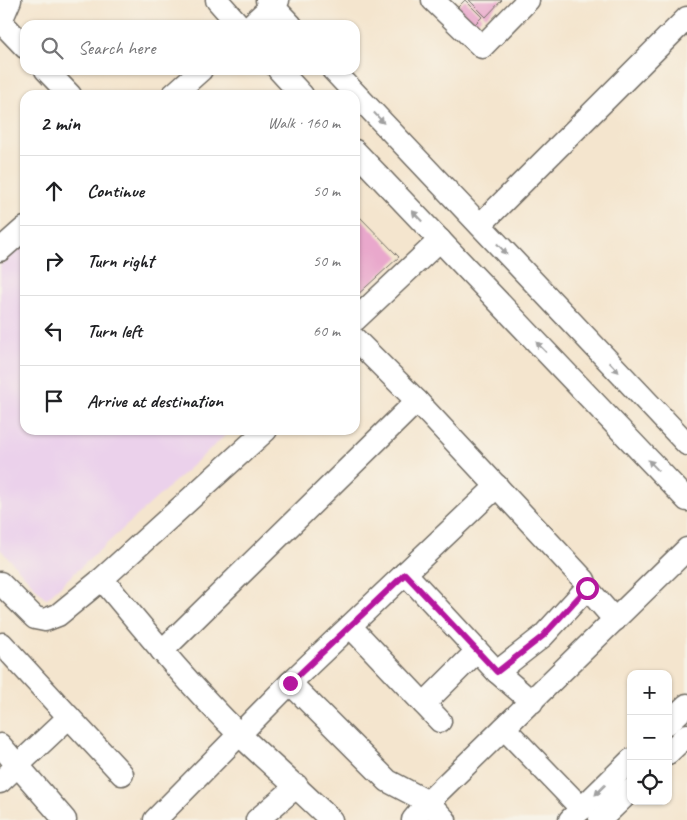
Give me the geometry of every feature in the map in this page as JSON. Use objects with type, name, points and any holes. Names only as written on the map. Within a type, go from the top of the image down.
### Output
[{"type":"street","points":[[10,0],[0,22],[20,43]]},
{"type":"street","points":[[217,0],[235,20]]},
{"type":"street","points":[[433,0],[482,47],[528,0]]},
{"type":"street","points":[[256,20],[272,2],[287,20]]},
{"type":"street","points":[[480,225],[687,18]]},
{"type":"street","points":[[51,75],[65,90]]},
{"type":"street","points":[[179,90],[195,75]]},
{"type":"street","points":[[284,75],[297,90]]},
{"type":"street","points":[[338,75],[352,90]]},
{"type":"street","points":[[360,98],[687,444]]},
{"type":"street","points":[[360,156],[687,500]]},
{"type":"street","points":[[0,250],[20,232]]},
{"type":"street","points":[[360,315],[440,240]]},
{"type":"street","points":[[360,347],[417,401],[497,486],[584,580],[587,588],[615,620]]},
{"type":"street","points":[[162,650],[417,401]]},
{"type":"street","points":[[0,583],[35,618],[45,620],[58,614],[102,579],[260,435]]},
{"type":"street","points":[[155,820],[290,683],[497,486]]},
{"type":"street","points":[[413,820],[428,802],[687,550]]},
{"type":"street","points":[[405,574],[497,672],[532,702]]},
{"type":"street","points":[[102,579],[162,650],[240,734],[331,820]]},
{"type":"street","points":[[497,672],[543,636],[587,588]]},
{"type":"street","points":[[350,626],[440,721]]},
{"type":"street","points":[[2,644],[122,774]]},
{"type":"street","points":[[424,704],[478,650]]},
{"type":"street","points":[[290,683],[388,781],[428,802],[445,820]]},
{"type":"street","points":[[672,719],[687,705]]},
{"type":"street","points":[[0,782],[69,717]]},
{"type":"street","points":[[504,728],[584,816]]},
{"type":"street","points":[[672,749],[687,735]]},
{"type":"street","points":[[0,745],[65,820]]},
{"type":"street","points":[[584,816],[627,765]]},
{"type":"street","points":[[257,820],[297,786]]},
{"type":"street","points":[[584,816],[627,792]]},
{"type":"shaded area","points":[[20,247],[20,435],[226,435],[46,599],[0,549],[0,265]]},
{"type":"building","points":[[465,0],[482,17],[465,34],[448,17]]},
{"type":"building","points":[[469,0],[502,0],[486,17]]},
{"type":"building","points":[[360,217],[399,257],[360,292]]},
{"type":"route","points":[[290,683],[405,574],[497,672],[543,636],[587,588]]}]
